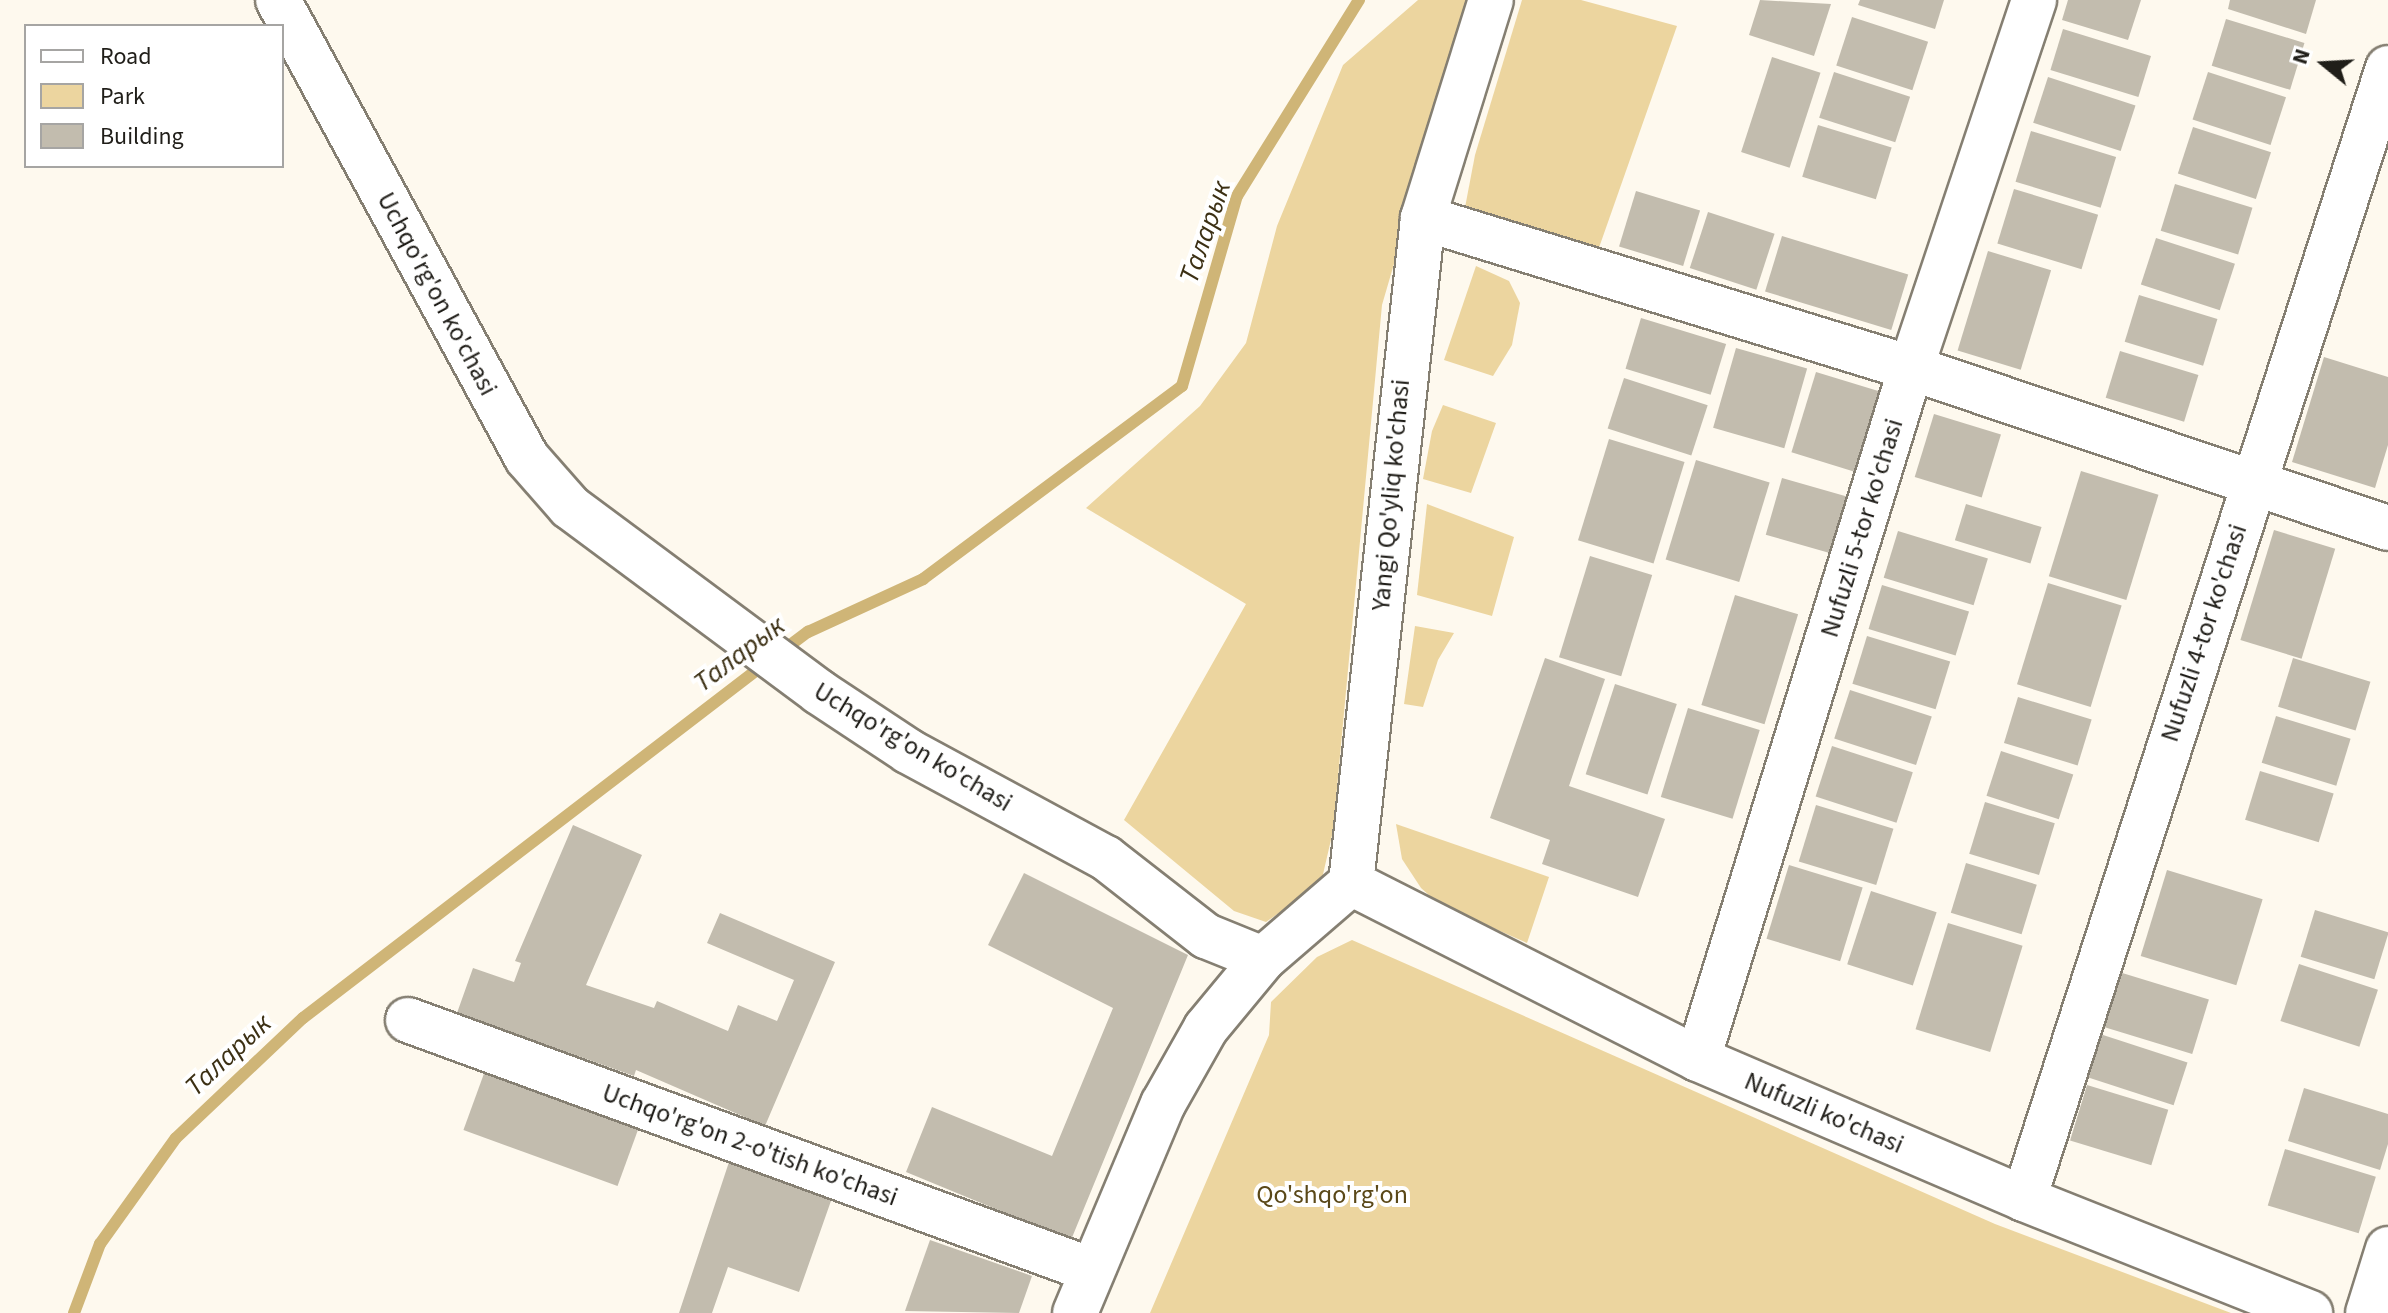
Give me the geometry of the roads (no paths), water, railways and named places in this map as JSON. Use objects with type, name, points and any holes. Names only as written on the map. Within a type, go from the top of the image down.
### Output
[{"type":"street","name":"Uchqo'rg'on ko'chasi","points":[[278,0],[527,458],[570,507],[819,692],[908,751],[1106,858],[1206,936],[1263,959]]},
{"type":"street","name":"Yangi Qo'yliq ko'chasi","points":[[1351,883],[1423,218],[1491,0]]},
{"type":"street","name":"Nufuzli 5-tor ko'chasi","points":[[1698,1059],[1911,368],[2034,0]]},
{"type":"street","name":"Nufuzli 4-tor ko'chasi","points":[[2024,1199],[2252,482],[2388,68]]},
{"type":"street","points":[[1423,218],[1911,368],[2388,528]]},
{"type":"street","points":[[1075,1313],[1091,1270],[1183,1065],[1233,992],[1263,959],[1351,883]]},
{"type":"street","name":"Nufuzli ko'chasi","points":[[1351,883],[1698,1059],[2024,1199],[2310,1313]]},
{"type":"street","name":"Uchqo'rg'on 2-o'tish ko'chasi","points":[[408,1020],[1091,1270]]},
{"type":"street","points":[[2368,1313],[2388,1249]]},
{"type":"waterway","name":"Таларык","points":[[781,652],[808,632],[923,579],[1182,386],[1237,196],[1359,0]]},
{"type":"waterway","name":"Таларык","points":[[74,1313],[100,1244],[176,1138],[303,1018],[766,663]]},
{"type":"park label","name":"Qo'shqo'rg'on","points":[[1332,1195]]}]
